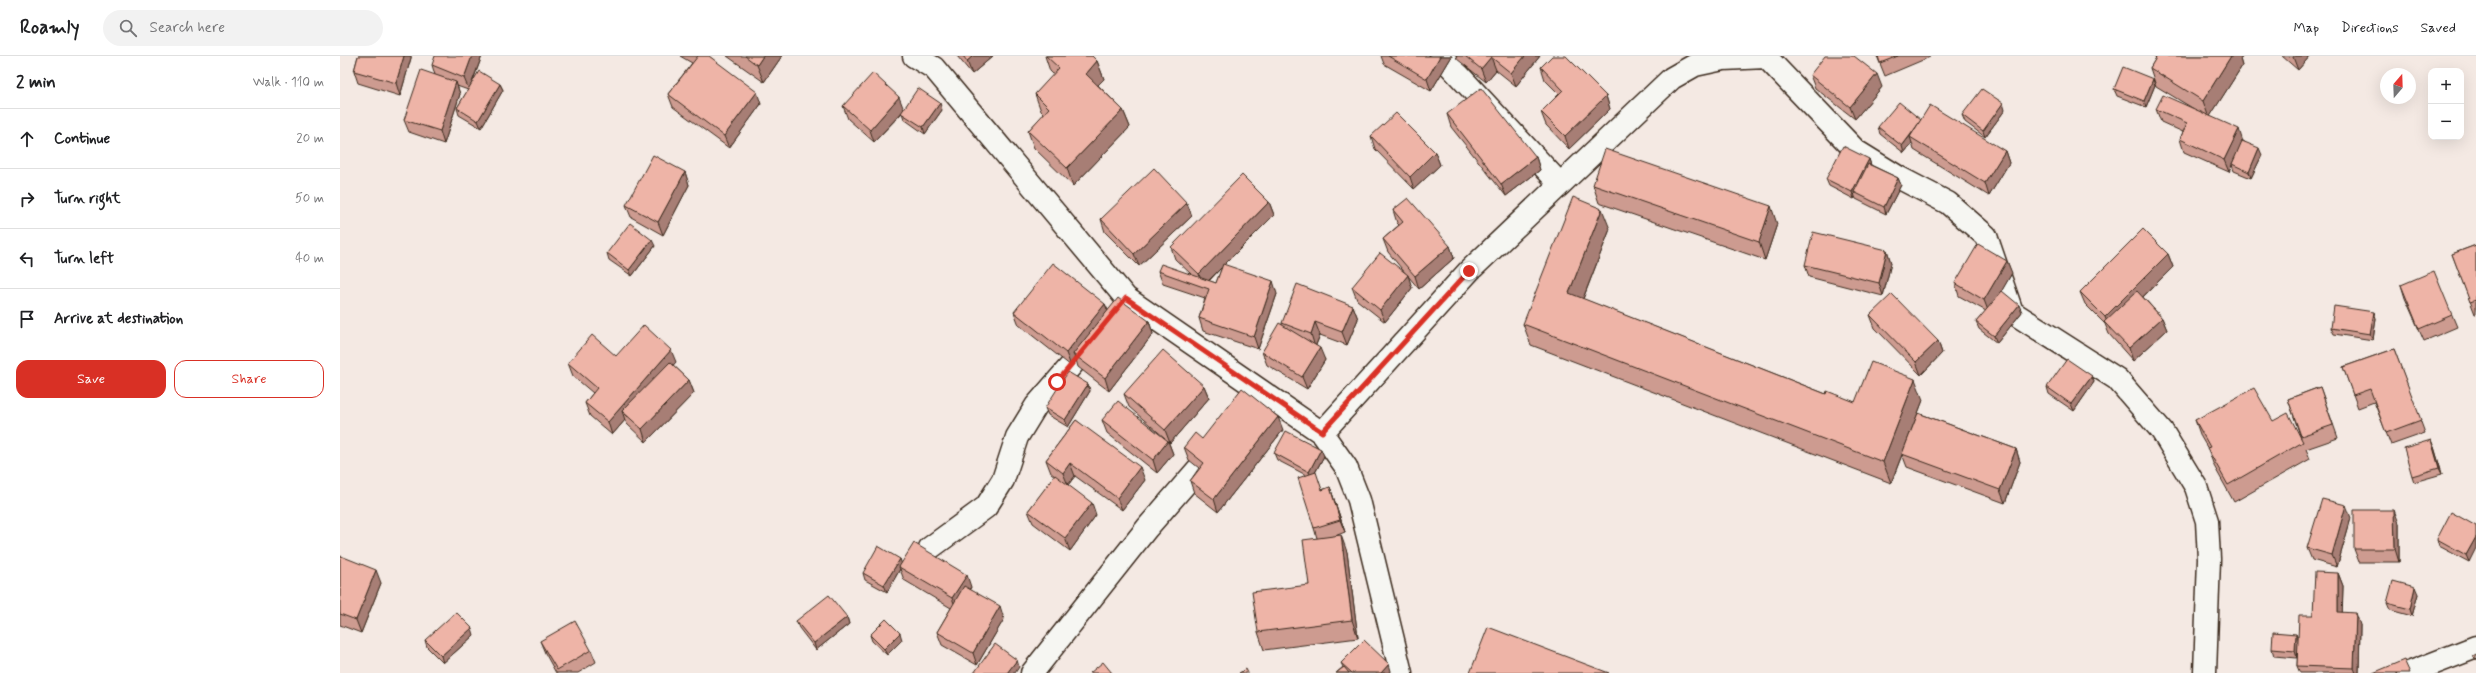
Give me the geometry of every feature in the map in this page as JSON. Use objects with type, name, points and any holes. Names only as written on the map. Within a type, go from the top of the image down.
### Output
[{"type":"street","points":[[914,56],[930,62],[1126,298],[1322,432],[1346,467],[1359,500],[1401,673]]},
{"type":"street","points":[[1441,56],[1560,184]]},
{"type":"street","points":[[1322,432],[1469,271],[1672,78],[1695,65],[1723,60],[1767,56],[1856,151],[1898,177],[1948,203],[1986,236],[2012,312],[2117,379],[2162,431],[2196,487],[2206,521],[2209,559],[2206,673]]},
{"type":"street","points":[[930,548],[986,507],[1004,480],[1017,437],[1036,406],[1126,298]]},
{"type":"street","points":[[1250,409],[1265,392]]},
{"type":"street","points":[[1032,673],[1147,528],[1230,432]]},
{"type":"street","points":[[2409,673],[2476,647]]},
{"type":"building","points":[[358,56],[404,56],[396,83],[354,71]]},
{"type":"building","points":[[435,56],[472,56],[464,78],[432,65]]},
{"type":"building","points":[[698,56],[709,56],[757,92],[724,136],[668,94]]},
{"type":"building","points":[[745,56],[763,56],[757,65]]},
{"type":"building","points":[[963,56],[973,56],[967,61]]},
{"type":"building","points":[[1046,56],[1092,56],[1097,61],[1086,74],[1123,110],[1067,168],[1028,131],[1049,108],[1035,94],[1059,68]]},
{"type":"building","points":[[1388,56],[1440,56],[1427,79]]},
{"type":"building","points":[[1465,56],[1525,56],[1511,73],[1491,57],[1481,69]]},
{"type":"building","points":[[1552,56],[1566,56],[1606,96],[1565,136],[1541,112],[1563,90],[1541,67]]},
{"type":"building","points":[[1825,56],[1854,56],[1877,74],[1850,107],[1810,75]]},
{"type":"building","points":[[1878,56],[1898,56],[1880,63]]},
{"type":"building","points":[[2157,56],[2231,56],[2203,101],[2150,68]]},
{"type":"building","points":[[2123,67],[2153,79],[2144,101],[2114,89]]},
{"type":"building","points":[[421,70],[456,82],[440,131],[404,120]]},
{"type":"building","points":[[479,71],[500,84],[478,121],[457,108]]},
{"type":"building","points":[[873,73],[899,97],[870,130],[843,106]]},
{"type":"building","points":[[918,88],[940,103],[923,127],[901,113]]},
{"type":"building","points":[[1481,88],[1536,157],[1501,184],[1447,114]]},
{"type":"building","points":[[1982,89],[2003,103],[1983,131],[1962,115]]},
{"type":"building","points":[[2163,95],[2239,129],[2224,160],[2180,139],[2187,123],[2156,109]]},
{"type":"building","points":[[1899,102],[1921,120],[1902,146],[1878,127]]},
{"type":"building","points":[[1930,105],[2005,151],[1985,183],[1910,137]]},
{"type":"building","points":[[1396,113],[1435,152],[1410,177],[1371,136]]},
{"type":"building","points":[[2242,141],[2259,148],[2249,172],[2232,164]]},
{"type":"building","points":[[1843,146],[1869,159],[1852,192],[1826,179]]},
{"type":"building","points":[[1605,149],[1771,206],[1759,242],[1593,185]]},
{"type":"building","points":[[653,155],[685,172],[658,222],[626,205]]},
{"type":"building","points":[[1868,164],[1898,178],[1884,207],[1854,192]]},
{"type":"building","points":[[1154,168],[1187,203],[1134,254],[1101,219]]},
{"type":"building","points":[[1242,175],[1269,202],[1199,274],[1171,247]]},
{"type":"building","points":[[1573,197],[1602,209],[1569,293],[1826,394],[1827,391],[1855,402],[1871,362],[1915,379],[1883,462],[1523,324]]},
{"type":"building","points":[[1408,198],[1450,246],[1415,276],[1383,239],[1403,222],[1393,210]]},
{"type":"building","points":[[630,223],[652,240],[629,270],[607,253]]},
{"type":"building","points":[[2143,229],[2168,254],[2105,317],[2080,292]]},
{"type":"building","points":[[1813,232],[1887,250],[1879,283],[1805,265]]},
{"type":"building","points":[[1978,244],[2007,261],[1984,300],[1955,283]]},
{"type":"building","points":[[2476,245],[2476,300],[2470,302],[2452,254]]},
{"type":"building","points":[[1380,253],[1408,275],[1380,310],[1352,287]]},
{"type":"building","points":[[1053,263],[1105,304],[1066,353],[1014,312]]},
{"type":"building","points":[[1161,264],[1216,283],[1223,264],[1273,281],[1254,337],[1199,318],[1209,289],[1158,271]]},
{"type":"building","points":[[2434,271],[2452,315],[2419,329],[2401,285]]},
{"type":"building","points":[[1297,284],[1353,306],[1342,332],[1315,322],[1311,334],[1282,323]]},
{"type":"building","points":[[2002,291],[2019,305],[1994,336],[1976,322]]},
{"type":"building","points":[[2137,291],[2162,318],[2129,348],[2104,322]]},
{"type":"building","points":[[1892,294],[1938,341],[1916,362],[1870,315]]},
{"type":"building","points":[[1118,298],[1149,321],[1105,378],[1073,354]]},
{"type":"building","points":[[2334,306],[2374,312],[2370,334],[2331,328]]},
{"type":"building","points":[[1279,323],[1320,348],[1302,377],[1262,352]]},
{"type":"building","points":[[644,325],[671,350],[608,422],[585,403],[597,388],[568,363],[592,335],[616,356]]},
{"type":"building","points":[[2394,349],[2421,420],[2386,433],[2370,389],[2353,395],[2343,367]]},
{"type":"building","points":[[1163,350],[1204,386],[1165,430],[1124,394]]},
{"type":"building","points":[[2067,359],[2092,376],[2071,404],[2047,387]]},
{"type":"building","points":[[670,362],[689,380],[642,429],[622,411]]},
{"type":"building","points":[[1068,372],[1088,384],[1065,420],[1045,408]]},
{"type":"building","points":[[2320,387],[2333,425],[2301,436],[2288,399]]},
{"type":"building","points":[[1242,388],[1278,417],[1214,499],[1190,481],[1204,463],[1184,447],[1195,433],[1202,439]]},
{"type":"building","points":[[2254,388],[2273,421],[2288,413],[2303,442],[2228,485],[2207,448],[2210,447],[2195,420]]},
{"type":"building","points":[[1118,401],[1168,441],[1153,460],[1102,420]]},
{"type":"building","points":[[1918,413],[2016,449],[2000,490],[1902,454]]},
{"type":"building","points":[[1076,420],[1140,467],[1117,498],[1070,463],[1063,473],[1046,460]]},
{"type":"building","points":[[1286,431],[1321,449],[1309,472],[1274,453]]},
{"type":"building","points":[[2431,440],[2439,468],[2412,476],[2404,448]]},
{"type":"building","points":[[1316,472],[1322,490],[1330,487],[1340,520],[1314,528],[1298,478]]},
{"type":"building","points":[[1055,475],[1092,503],[1065,538],[1028,511]]},
{"type":"building","points":[[2322,499],[2346,505],[2332,555],[2307,548]]},
{"type":"building","points":[[2354,510],[2394,510],[2395,549],[2354,549]]},
{"type":"building","points":[[2451,512],[2476,526],[2476,537],[2466,555],[2437,539]]},
{"type":"building","points":[[1341,535],[1352,620],[1258,632],[1252,592],[1309,585],[1303,540]]},
{"type":"building","points":[[914,543],[967,575],[952,598],[899,567]]},
{"type":"building","points":[[878,546],[900,559],[884,585],[863,573]]},
{"type":"building","points":[[341,556],[376,570],[356,620],[340,614]]},
{"type":"building","points":[[2315,572],[2338,573],[2338,612],[2356,613],[2354,668],[2297,666],[2299,615],[2313,615]]},
{"type":"building","points":[[2393,581],[2415,587],[2410,609],[2387,603]]},
{"type":"building","points":[[964,586],[1000,606],[973,653],[937,632]]},
{"type":"building","points":[[829,595],[847,617],[814,643],[796,621]]},
{"type":"building","points":[[456,612],[472,628],[441,656],[425,640]]},
{"type":"building","points":[[886,619],[900,633],[884,649],[870,635]]},
{"type":"building","points":[[575,621],[591,650],[557,670],[540,641]]},
{"type":"building","points":[[1488,627],[1609,673],[1470,673]]},
{"type":"building","points":[[2273,632],[2296,634],[2295,651],[2272,649]]},
{"type":"building","points":[[1364,640],[1389,664],[1381,673],[1352,673],[1341,663]]},
{"type":"building","points":[[995,644],[1017,660],[1007,673],[974,673]]},
{"type":"building","points":[[2476,654],[2476,661],[2473,656]]},
{"type":"building","points":[[2404,660],[2410,673],[2373,673]]},
{"type":"building","points":[[1103,662],[1112,673],[1090,673]]},
{"type":"building","points":[[1344,667],[1349,673],[1336,673]]},
{"type":"building","points":[[1246,669],[1248,673],[1239,673]]},
{"type":"route","points":[[1057,382],[1079,358],[1126,298],[1322,432],[1469,271]]}]
